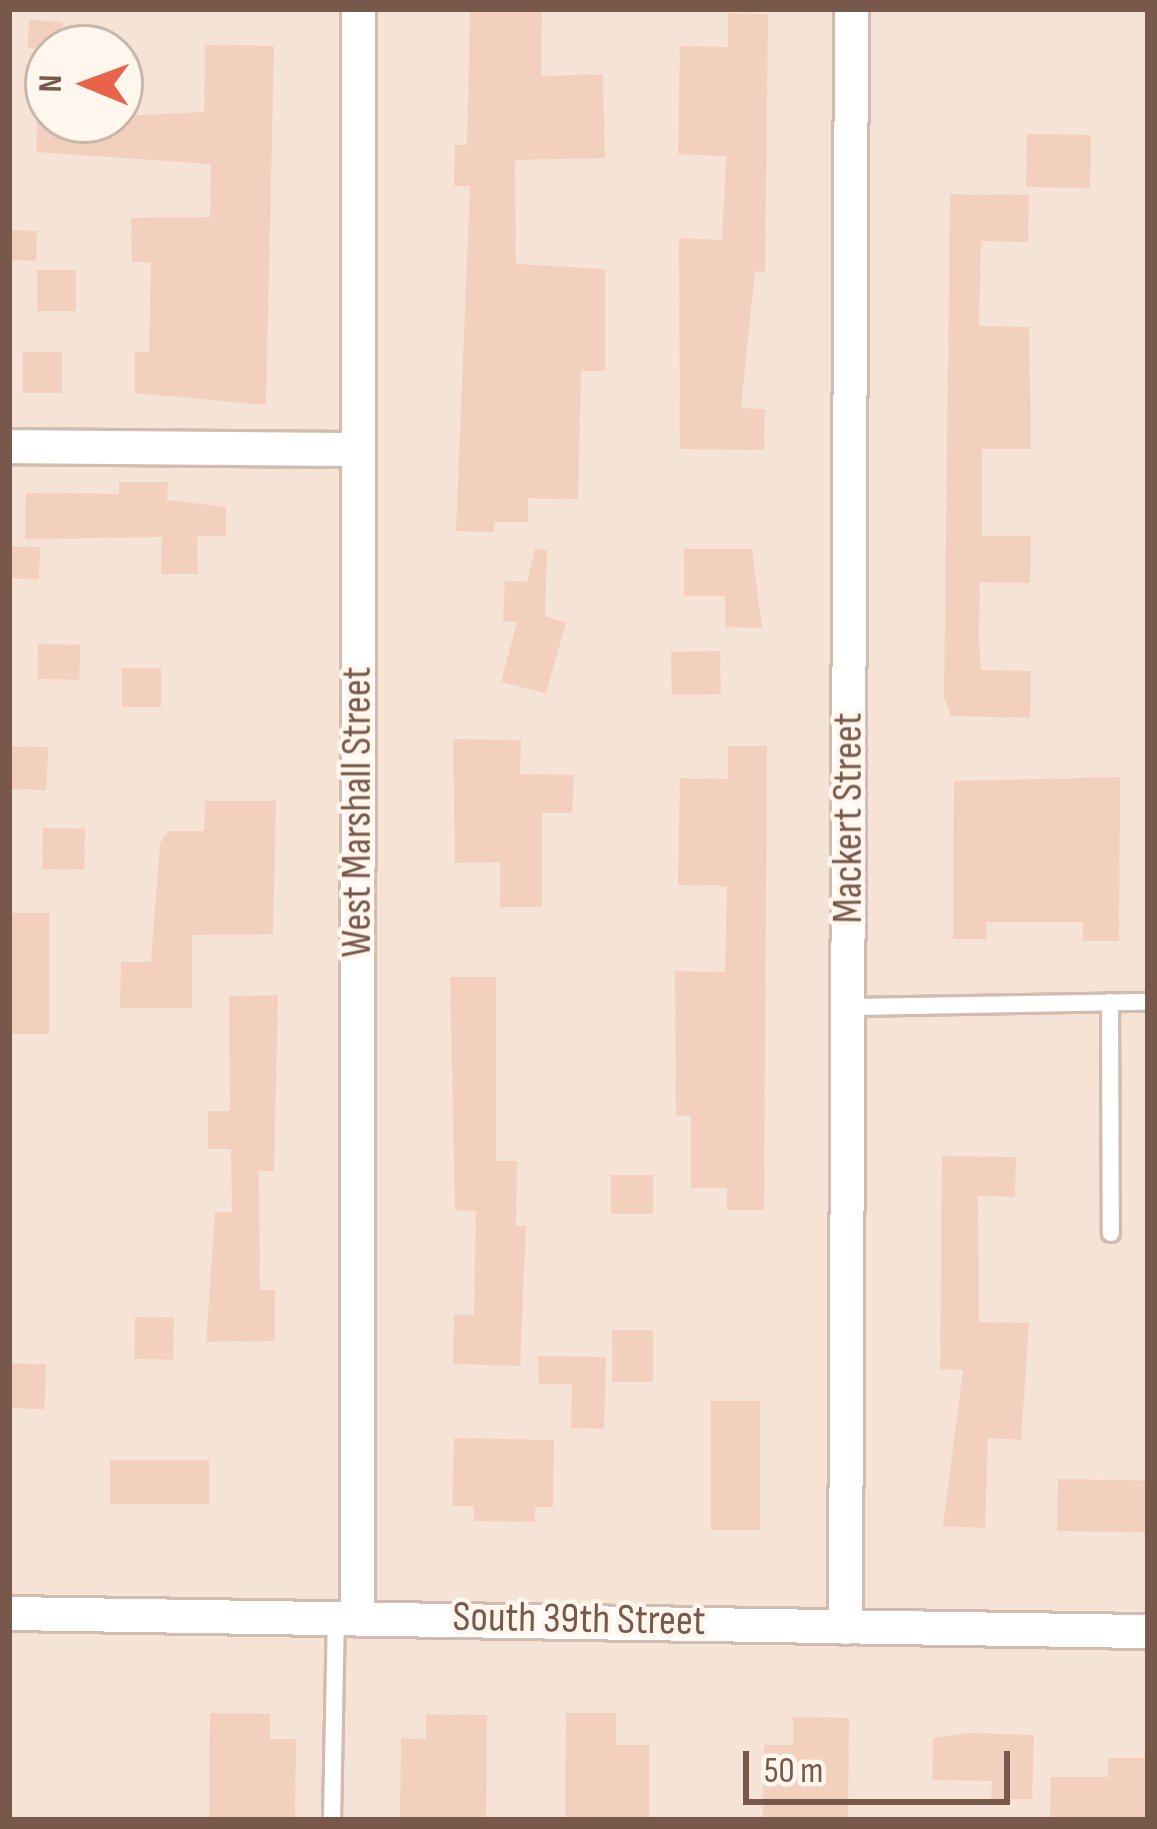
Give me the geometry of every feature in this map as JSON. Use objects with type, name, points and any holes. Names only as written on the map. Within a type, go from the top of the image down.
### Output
[{"type":"street","name":"West Marshall Street","points":[[347,1616],[358,9]]},
{"type":"street","name":"Mackert Street","points":[[845,1627],[851,9]]},
{"type":"street","points":[[9,446],[358,449]]},
{"type":"street","name":"South 39th Street","points":[[9,1613],[1148,1631]]},
{"type":"lane","points":[[848,1007],[1148,1001]]},
{"type":"lane","points":[[1110,1002],[1111,1233]]},
{"type":"lane","points":[[332,1820],[347,1616]]},
{"type":"shaded area","points":[[9,9],[1148,9],[1148,1820],[9,1820]]},
{"type":"building","points":[[470,9],[542,9],[541,76],[603,74],[605,158],[515,160],[516,264],[605,269],[605,371],[581,371],[578,499],[528,498],[528,522],[495,522],[494,532],[456,531],[470,186],[454,186],[455,145],[467,145]]},
{"type":"building","points":[[728,13],[768,14],[765,272],[755,271],[741,408],[765,409],[764,450],[680,449],[679,238],[722,240],[726,156],[678,154],[680,46],[728,47]]},
{"type":"building","points":[[29,20],[63,22],[63,24],[29,24]]},
{"type":"building","points":[[205,45],[274,46],[266,405],[135,393],[135,352],[149,352],[151,262],[132,262],[131,218],[210,217],[211,164],[36,152],[36,144],[144,144],[144,115],[204,112]]},
{"type":"building","points":[[1027,134],[1091,135],[1090,188],[1026,187]]},
{"type":"building","points":[[950,194],[1029,195],[1028,242],[981,241],[979,326],[1029,327],[1031,449],[982,449],[982,536],[1031,536],[1030,583],[980,582],[979,638],[981,670],[1031,671],[1030,718],[951,716],[944,698]]},
{"type":"building","points":[[9,230],[37,231],[36,261],[9,260]]},
{"type":"building","points":[[37,270],[76,270],[76,311],[37,311]]},
{"type":"building","points":[[23,352],[62,352],[62,393],[23,393]]},
{"type":"building","points":[[119,482],[168,482],[167,500],[226,507],[226,536],[197,536],[198,574],[161,574],[162,537],[25,539],[26,493],[119,494]]},
{"type":"building","points":[[9,546],[40,547],[39,579],[9,578]]},
{"type":"building","points":[[535,549],[547,550],[545,616],[566,623],[546,693],[501,682],[517,622],[503,621],[505,581],[527,582]]},
{"type":"building","points":[[684,549],[752,549],[762,628],[725,627],[725,596],[684,596]]},
{"type":"building","points":[[38,644],[80,645],[79,680],[37,679]]},
{"type":"building","points":[[720,651],[721,694],[672,695],[671,652]]},
{"type":"building","points":[[122,668],[161,668],[161,707],[122,707]]},
{"type":"building","points":[[453,739],[521,740],[520,774],[574,775],[572,813],[542,813],[542,907],[500,907],[500,862],[455,863]]},
{"type":"building","points":[[12,746],[48,747],[46,790],[10,789]]},
{"type":"building","points":[[728,746],[767,746],[764,1210],[727,1210],[727,1188],[691,1188],[691,1116],[676,1116],[675,971],[725,972],[727,886],[678,885],[680,778],[728,779]]},
{"type":"building","points":[[1120,777],[1119,941],[1083,941],[1083,922],[986,922],[987,939],[953,939],[954,781]]},
{"type":"building","points":[[205,801],[276,801],[273,934],[192,935],[192,1008],[120,1008],[121,962],[151,962],[160,843],[169,831],[204,831]]},
{"type":"building","points":[[43,828],[85,829],[84,870],[42,869]]},
{"type":"building","points":[[10,913],[49,913],[49,1034],[10,1034]]},
{"type":"building","points":[[450,977],[496,977],[496,1161],[517,1161],[516,1226],[526,1226],[520,1366],[453,1364],[454,1314],[474,1315],[476,1211],[455,1210]]},
{"type":"building","points":[[278,995],[274,1171],[259,1171],[260,1290],[275,1290],[275,1341],[206,1342],[215,1212],[232,1212],[231,1149],[208,1149],[208,1111],[230,1111],[229,996]]},
{"type":"building","points":[[942,1156],[1016,1157],[1015,1197],[978,1196],[979,1322],[1029,1323],[1021,1440],[988,1438],[985,1528],[943,1526],[963,1370],[940,1369]]},
{"type":"building","points":[[611,1175],[653,1175],[653,1214],[611,1214]]},
{"type":"building","points":[[135,1317],[174,1318],[173,1360],[134,1359]]},
{"type":"building","points":[[612,1330],[653,1330],[653,1382],[612,1382]]},
{"type":"building","points":[[538,1356],[606,1357],[604,1429],[571,1428],[572,1384],[539,1384]]},
{"type":"building","points":[[9,1363],[46,1364],[44,1409],[9,1408]]},
{"type":"building","points":[[711,1401],[760,1401],[760,1530],[711,1530]]},
{"type":"building","points":[[454,1438],[554,1440],[553,1507],[535,1507],[535,1522],[474,1521],[474,1506],[452,1506]]},
{"type":"building","points":[[110,1460],[209,1460],[209,1504],[110,1504]]},
{"type":"building","points":[[1058,1479],[1148,1481],[1147,1533],[1057,1531]]},
{"type":"building","points":[[210,1713],[270,1714],[270,1739],[296,1739],[295,1820],[209,1820]]},
{"type":"building","points":[[566,1713],[616,1713],[616,1745],[649,1745],[649,1820],[565,1820]]},
{"type":"building","points":[[426,1714],[487,1715],[486,1820],[400,1820],[401,1738],[426,1739]]},
{"type":"building","points":[[793,1717],[849,1718],[848,1820],[763,1820],[764,1745],[793,1745]]},
{"type":"building","points":[[968,1733],[1034,1735],[1032,1799],[991,1799],[992,1781],[932,1780],[933,1738]]},
{"type":"building","points":[[1108,1758],[1148,1758],[1148,1820],[1050,1820],[1051,1777],[1108,1777]]}]
